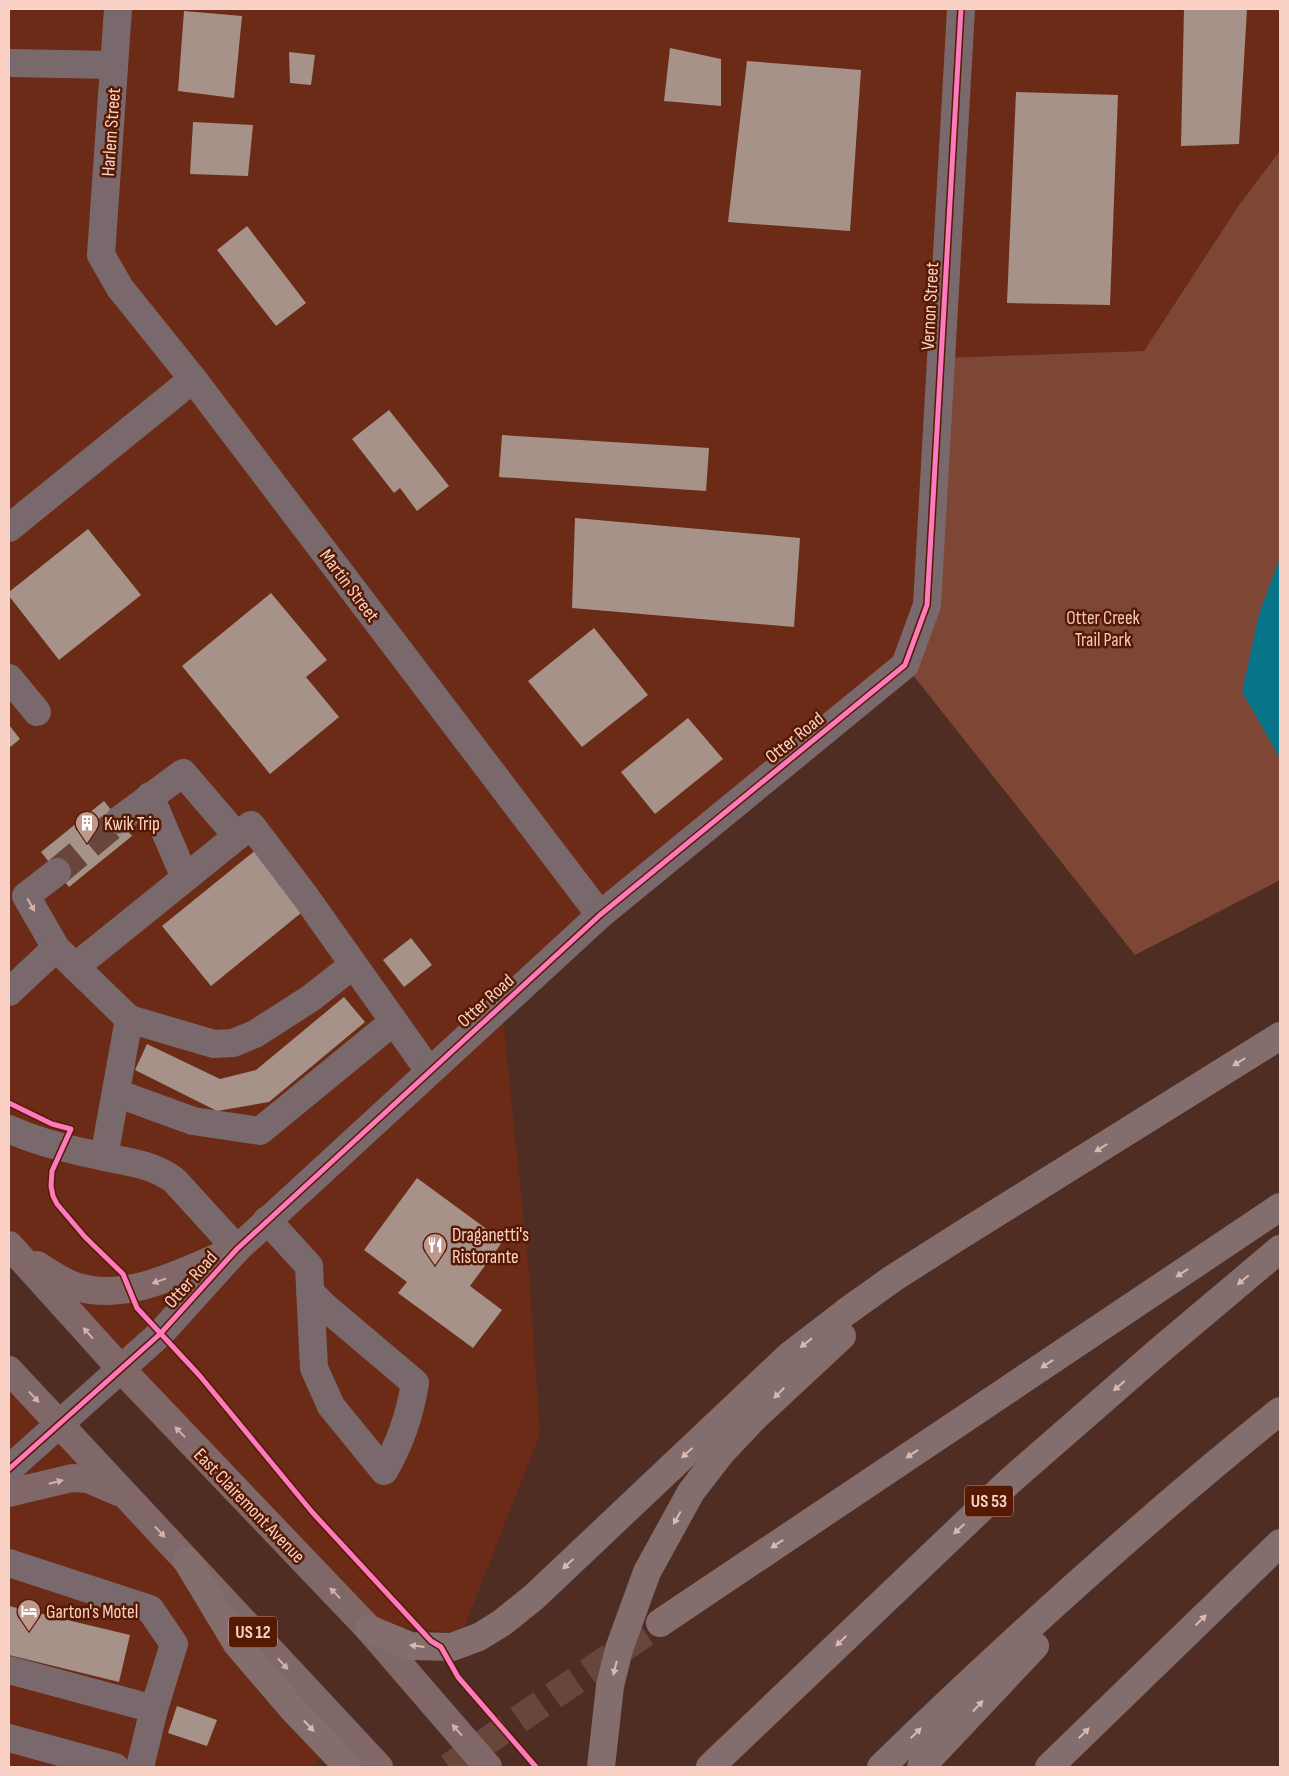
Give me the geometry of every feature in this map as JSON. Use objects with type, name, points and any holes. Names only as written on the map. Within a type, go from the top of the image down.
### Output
[{"type":"highway","points":[[369,1629],[410,1646],[447,1647],[479,1637],[503,1622],[534,1596],[790,1355],[846,1312],[892,1279],[961,1235],[1280,1036]]},
{"type":"highway","points":[[660,1623],[1280,1207]]},
{"type":"highway","points":[[601,1767],[610,1686],[619,1649],[647,1572],[691,1492],[721,1453],[783,1390],[868,1312],[961,1235]]},
{"type":"highway","name":"US 53","points":[[710,1767],[1011,1480],[1280,1249]]},
{"type":"highway","points":[[881,1767],[1099,1565],[1280,1411]]},
{"type":"highway","points":[[921,1767],[1023,1659],[1255,1431]]},
{"type":"highway","points":[[1049,1767],[1280,1543]]},
{"type":"highway","points":[[187,1561],[238,1644],[291,1707],[348,1767]]},
{"type":"main road","points":[[11,1248],[70,1284],[87,1290],[102,1291],[130,1290],[161,1280],[237,1249]]},
{"type":"main road","name":"East Clairemont Avenue","points":[[11,1248],[121,1369],[369,1629],[488,1767]]},
{"type":"main road","name":"US 12","points":[[9,1370],[379,1767]]},
{"type":"main road","points":[[9,1493],[72,1478],[99,1482],[127,1497]]},
{"type":"street","name":"Harlem Street","points":[[101,254],[118,9]]},
{"type":"street","name":"Vernon Street","points":[[926,605],[961,9]]},
{"type":"street","points":[[9,63],[114,65]]},
{"type":"street","name":"Martin Street","points":[[101,254],[120,288],[193,380],[600,915]]},
{"type":"street","points":[[9,528],[193,380]]},
{"type":"street","name":"Otter Road","points":[[9,1469],[160,1334],[237,1249],[267,1220],[600,915],[905,665],[926,605]]},
{"type":"street","points":[[9,678],[37,712]]},
{"type":"street","points":[[119,820],[183,773],[237,836]]},
{"type":"street","points":[[150,796],[185,878]]},
{"type":"street","points":[[13,981],[66,958],[185,878],[251,826],[305,896],[352,965],[430,1071]]},
{"type":"street","points":[[57,872],[26,896],[66,958],[129,1019],[214,1044],[234,1043],[255,1034],[310,998],[352,965]]},
{"type":"street","points":[[104,1157],[129,1019]]},
{"type":"street","points":[[116,1093],[193,1121],[260,1131],[393,1022]]},
{"type":"street","points":[[9,1129],[62,1147],[152,1167],[174,1180],[237,1249]]},
{"type":"street","points":[[267,1220],[309,1266],[310,1292],[314,1368],[331,1406],[384,1471],[394,1454],[412,1404],[415,1383],[310,1292]]},
{"type":"street","points":[[9,1563],[150,1609],[174,1644],[154,1709],[140,1767]]},
{"type":"street","points":[[9,1670],[154,1709]]},
{"type":"street","points":[[9,1738],[115,1767]]},
{"type":"shaded area","points":[[9,9],[1280,9],[1280,151],[1239,205],[1144,351],[941,358],[927,605],[905,665],[502,1008],[529,1273],[540,1434],[462,1633],[392,1627],[318,1576],[9,1245]]},
{"type":"shaded area","points":[[9,1370],[343,1728],[313,1767],[9,1767]]},
{"type":"green space","name":"Otter Creek Trail Park","points":[[1280,151],[1280,880],[1135,955],[905,665],[927,605],[941,358],[1144,351],[1239,205]]},
{"type":"water","points":[[1280,558],[1280,758],[1242,692],[1259,614]]},
{"type":"building","points":[[1184,9],[1247,9],[1239,144],[1181,146]]},
{"type":"building","points":[[184,11],[242,16],[234,98],[178,91]]},
{"type":"building","points":[[670,48],[721,59],[721,106],[664,101]]},
{"type":"building","points":[[289,52],[315,55],[311,85],[290,83]]},
{"type":"building","points":[[747,61],[861,70],[850,231],[728,222]]},
{"type":"building","points":[[1016,92],[1118,95],[1110,305],[1007,303]]},
{"type":"building","points":[[193,122],[253,125],[248,176],[190,174]]},
{"type":"building","points":[[247,226],[306,303],[276,326],[217,250]]},
{"type":"building","points":[[389,410],[449,486],[417,511],[400,488],[394,493],[352,439]]},
{"type":"building","points":[[502,435],[709,448],[706,491],[499,477]]},
{"type":"building","points":[[575,518],[800,538],[794,627],[572,608]]},
{"type":"building","points":[[88,529],[141,595],[59,660],[9,596],[9,592]]},
{"type":"building","points":[[271,593],[327,660],[306,677],[339,717],[270,774],[182,666]]},
{"type":"building","points":[[594,628],[648,695],[582,747],[528,681]]},
{"type":"building","points":[[688,718],[723,759],[655,814],[621,772]]},
{"type":"building","points":[[9,725],[20,739],[9,748]]},
{"type":"building","name":"Kwik Trip","points":[[104,801],[132,836],[69,887],[41,852]]},
{"type":"building","points":[[257,849],[306,909],[211,986],[162,926]]},
{"type":"building","points":[[411,938],[432,965],[404,987],[383,960]]},
{"type":"building","points":[[344,997],[365,1022],[269,1102],[217,1111],[135,1070],[147,1044],[220,1079],[256,1070]]},
{"type":"building","name":"Draganetti's Ristorante","points":[[417,1178],[503,1241],[470,1286],[502,1310],[473,1348],[398,1293],[407,1282],[364,1250]]},
{"type":"building","points":[[9,1606],[130,1635],[119,1682],[9,1655]]},
{"type":"building","points":[[177,1706],[217,1720],[207,1746],[168,1733]]},
{"type":"tunnel","points":[[57,872],[119,820]]},
{"type":"tunnel","points":[[449,1767],[660,1623]]},
{"type":"cycle path","points":[[9,1469],[160,1334],[237,1249],[600,915],[905,665],[927,605],[961,9]]},
{"type":"cycle path","points":[[9,1103],[52,1124],[71,1129],[52,1171],[51,1186],[57,1204],[85,1237],[123,1274],[137,1308],[200,1376],[312,1512],[431,1641],[441,1647],[458,1677],[536,1767]]},
{"type":"place","name":"Kwik Trip","points":[[87,844]]},
{"type":"place","name":"Draganetti's Ristorante","points":[[435,1266]]},
{"type":"place","name":"Garton's Motel","points":[[29,1632]]}]
